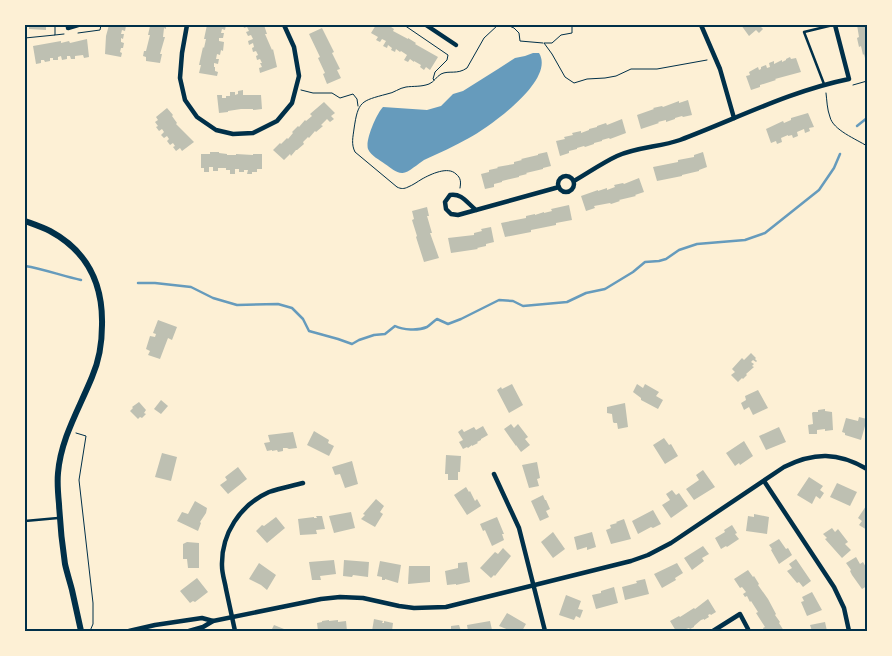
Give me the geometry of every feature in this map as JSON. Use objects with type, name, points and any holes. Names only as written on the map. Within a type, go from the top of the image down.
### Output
[{"type":"main road","points":[[25,221],[58,236],[78,253],[90,268],[102,308],[102,337],[97,362],[64,443],[60,456],[58,476],[59,518],[66,566],[81,631]]},
{"type":"street","points":[[68,25],[68,28],[78,25]]},
{"type":"street","points":[[187,25],[180,78],[185,100],[197,117],[216,130],[233,134],[253,133],[277,121],[292,102],[299,76],[294,48],[284,25]]},
{"type":"street","points":[[426,25],[456,45]]},
{"type":"street","points":[[701,25],[720,69],[734,118]]},
{"type":"street","points":[[574,181],[618,156],[678,141],[824,84],[849,78],[834,25]]},
{"type":"street","points":[[559,187],[560,179],[564,176],[568,176],[574,181]]},
{"type":"street","points":[[559,187],[565,192],[569,191],[573,189],[574,181]]},
{"type":"street","points":[[476,210],[456,194],[450,195],[445,202],[446,209],[451,214],[458,215],[559,187]]},
{"type":"street","points":[[189,631],[204,627],[213,621],[321,599],[340,597],[363,598],[407,607],[437,608],[534,586],[631,562],[648,555],[671,543],[784,467],[802,459],[829,456],[846,459],[867,469]]},
{"type":"street","points":[[494,474],[519,528],[545,631]]},
{"type":"street","points":[[764,481],[832,582],[844,608],[849,631]]},
{"type":"street","points":[[235,631],[222,568],[224,545],[231,528],[242,511],[257,499],[270,492],[303,482]]},
{"type":"street","points":[[713,631],[740,614],[748,631]]},
{"type":"street","points":[[129,631],[202,618],[213,621]]},
{"type":"lane","points":[[824,84],[804,32],[834,25]]},
{"type":"lane","points":[[25,521],[59,518]]},
{"type":"path","points":[[25,38],[55,35],[55,25]]},
{"type":"path","points":[[404,25],[448,55],[447,60],[435,72],[432,79],[434,81]]},
{"type":"path","points":[[459,196],[461,180],[454,171],[449,170],[432,174],[411,186],[400,189],[396,187],[355,152],[352,140],[356,113],[361,104],[370,98],[389,94],[406,87],[427,84],[442,74],[458,72],[467,68],[484,38],[498,25]]},
{"type":"path","points":[[507,25],[519,33],[520,42],[544,43],[552,43],[564,34],[572,33],[572,25]]},
{"type":"path","points":[[544,43],[565,77],[574,83],[587,79],[616,76],[631,70],[657,70],[715,57]]},
{"type":"path","points":[[296,88],[313,93],[332,92],[340,98],[353,94],[359,108]]},
{"type":"path","points":[[826,92],[832,123],[867,146]]},
{"type":"path","points":[[74,432],[86,436],[79,480],[93,603],[93,624],[90,630]]},
{"type":"water","points":[[539,53],[542,64],[538,76],[530,89],[491,124],[469,138],[424,160],[404,173],[393,170],[369,151],[370,133],[383,107],[427,110],[441,106],[453,94],[463,91],[515,58]]},
{"type":"building","points":[[29,25],[46,25],[46,30],[29,29]]},
{"type":"building","points":[[109,25],[126,26],[125,31],[122,30],[121,34],[124,34],[121,42],[124,43],[120,52],[122,53],[121,57],[105,54]]},
{"type":"building","points":[[151,25],[166,25],[166,29],[164,28],[163,37],[165,37],[160,54],[162,54],[160,63],[146,61],[146,57],[143,56],[144,51],[146,51]]},
{"type":"building","points":[[207,25],[226,25],[225,30],[222,29],[221,33],[224,33],[223,38],[219,38],[219,41],[224,42],[223,51],[221,50],[220,55],[217,54],[218,64],[214,63],[215,71],[218,72],[217,76],[199,73]]},
{"type":"building","points":[[243,25],[264,25],[267,34],[265,34],[273,49],[277,67],[260,73],[259,68],[262,67],[260,63],[262,63],[260,59],[257,60],[256,56],[258,55],[256,51],[253,52],[253,43],[249,45],[248,41],[253,39],[251,35],[248,36],[246,32],[249,31]]},
{"type":"building","points":[[376,25],[388,25],[394,29],[393,31],[438,57],[430,70],[426,67],[424,70],[420,67],[421,65],[410,59],[408,62],[404,60],[407,55],[401,51],[396,49],[395,52],[388,45],[387,48],[383,46],[386,41],[382,39],[380,42],[376,40],[378,37],[371,33]]},
{"type":"building","points":[[741,25],[763,25],[761,27],[763,29],[759,33],[756,30],[749,36]]},
{"type":"building","points":[[857,25],[867,25],[867,67],[861,46],[859,47]]},
{"type":"building","points":[[322,28],[334,52],[332,53],[340,69],[337,70],[341,78],[327,84],[323,74],[325,73],[318,58],[320,57],[309,34]]},
{"type":"building","points":[[87,39],[89,57],[84,58],[83,55],[75,56],[75,59],[71,59],[70,56],[67,56],[67,59],[62,60],[61,56],[58,57],[58,60],[50,58],[50,61],[45,62],[41,60],[41,63],[36,64],[33,46],[61,41],[61,43],[69,41],[70,43]]},
{"type":"building","points":[[790,57],[791,59],[796,58],[801,72],[775,79],[751,90],[746,76],[750,75],[749,72],[758,67],[759,70],[766,65],[767,68],[770,67],[769,63],[774,61],[774,64],[782,60],[782,62]]},
{"type":"building","points":[[243,90],[243,95],[261,95],[262,109],[241,109],[219,113],[217,95],[222,95],[222,98],[226,98],[226,96],[230,96],[230,92],[235,92],[235,95],[238,94],[238,91]]},
{"type":"building","points":[[688,100],[692,115],[682,116],[666,122],[666,120],[658,122],[641,129],[637,115],[653,108]]},
{"type":"building","points":[[324,102],[335,113],[331,116],[334,119],[330,122],[327,119],[321,125],[323,126],[308,137],[303,142],[304,144],[291,156],[290,154],[284,160],[273,150],[280,143],[288,139],[292,132],[312,116],[310,114]]},
{"type":"building","points":[[167,108],[173,115],[176,124],[194,142],[182,151],[180,148],[176,151],[173,143],[170,145],[167,141],[169,139],[167,136],[164,138],[161,135],[164,132],[162,129],[159,131],[156,127],[158,126],[155,122],[158,120],[156,117]]},
{"type":"building","points":[[808,113],[814,127],[809,128],[810,131],[805,133],[804,129],[797,132],[798,136],[793,138],[792,135],[788,135],[781,138],[782,142],[777,144],[776,141],[771,143],[766,129]]},
{"type":"building","points":[[622,119],[626,133],[577,148],[560,156],[556,141],[573,135],[572,133],[581,131],[581,133]]},
{"type":"building","points":[[210,152],[219,152],[227,155],[262,154],[262,169],[257,169],[257,172],[252,172],[252,174],[247,174],[248,170],[239,172],[239,169],[235,169],[235,174],[230,174],[230,170],[226,170],[226,168],[218,168],[218,171],[213,171],[213,167],[209,167],[209,172],[204,172],[204,168],[201,168],[201,154],[210,154]]},
{"type":"building","points":[[547,152],[551,166],[502,181],[494,184],[494,187],[485,189],[481,174],[497,167],[514,164],[514,162],[521,159]]},
{"type":"building","points":[[703,152],[707,167],[682,176],[657,181],[653,167],[678,162],[678,160],[694,157],[694,155]]},
{"type":"building","points":[[639,178],[644,192],[611,204],[594,206],[595,208],[586,211],[581,196],[598,190],[607,188],[607,190],[615,187],[614,185],[624,184]]},
{"type":"building","points":[[569,205],[572,220],[531,230],[531,232],[505,237],[501,223],[526,218],[526,216],[552,211],[551,209]]},
{"type":"building","points":[[427,207],[429,216],[427,216],[432,233],[430,233],[439,258],[424,262],[412,220],[414,219],[412,211]]},
{"type":"building","points":[[491,227],[494,242],[478,249],[451,253],[448,238],[474,235],[474,233],[482,231],[481,229]]},
{"type":"building","points":[[158,320],[177,327],[172,340],[168,338],[160,359],[148,355],[150,351],[146,349],[150,336],[155,337],[156,334],[153,333]]},
{"type":"building","points":[[751,353],[757,361],[753,360],[751,362],[754,364],[752,366],[754,367],[738,382],[731,375],[735,372],[732,369],[742,358],[744,360]]},
{"type":"building","points":[[512,384],[523,405],[509,413],[497,390]]},
{"type":"building","points":[[637,384],[643,388],[645,384],[659,392],[656,396],[663,400],[658,409],[641,400],[633,392]]},
{"type":"building","points":[[758,390],[768,408],[753,415],[749,407],[744,410],[741,403],[746,400],[745,396]]},
{"type":"building","points":[[161,400],[168,406],[161,414],[154,409]]},
{"type":"building","points":[[139,402],[146,410],[144,413],[146,414],[138,419],[130,411]]},
{"type":"building","points":[[625,403],[628,427],[618,429],[617,423],[613,422],[612,414],[607,413],[607,407]]},
{"type":"building","points":[[825,409],[825,411],[832,412],[833,430],[817,430],[817,434],[809,434],[808,425],[813,424],[812,413]]},
{"type":"building","points":[[859,417],[867,419],[861,440],[845,435],[842,432],[846,418],[858,421]]},
{"type":"building","points":[[511,424],[514,428],[518,424],[528,437],[525,439],[530,445],[521,452],[504,429]]},
{"type":"building","points":[[483,426],[488,435],[478,443],[463,449],[459,442],[463,440],[458,432],[462,429],[464,432],[474,427],[476,430]]},
{"type":"building","points":[[779,427],[786,442],[766,450],[759,436]]},
{"type":"building","points":[[314,431],[329,440],[328,443],[334,446],[329,456],[307,445]]},
{"type":"building","points":[[293,432],[297,448],[283,448],[283,451],[278,452],[277,450],[267,451],[264,443],[270,442],[268,435]]},
{"type":"building","points":[[664,438],[669,445],[671,444],[678,456],[665,464],[653,445]]},
{"type":"building","points":[[744,441],[753,456],[740,465],[739,463],[735,466],[726,453]]},
{"type":"building","points":[[162,453],[177,457],[171,481],[155,477]]},
{"type":"building","points":[[446,455],[461,456],[458,480],[448,480],[448,474],[445,474]]},
{"type":"building","points":[[352,461],[358,484],[345,488],[340,474],[335,475],[332,467]]},
{"type":"building","points":[[537,462],[540,478],[537,479],[539,486],[529,488],[522,465]]},
{"type":"building","points":[[238,467],[247,479],[228,494],[220,485],[227,480],[225,477]]},
{"type":"building","points":[[703,470],[715,487],[694,500],[686,489],[699,480],[696,475]]},
{"type":"building","points":[[809,477],[823,486],[820,490],[824,493],[820,499],[816,496],[812,504],[797,495]]},
{"type":"building","points":[[837,483],[857,492],[850,506],[830,497]]},
{"type":"building","points":[[466,487],[475,501],[477,499],[481,506],[467,515],[454,495]]},
{"type":"building","points":[[672,490],[676,495],[679,493],[688,506],[671,518],[662,505],[670,500],[666,494]]},
{"type":"building","points":[[543,495],[550,509],[546,511],[549,517],[540,521],[531,501]]},
{"type":"building","points":[[376,499],[384,506],[380,512],[383,514],[375,527],[361,519]]},
{"type":"building","points":[[195,501],[207,508],[198,531],[177,521],[182,512],[188,514]]},
{"type":"building","points":[[866,506],[867,530],[859,525],[862,521],[858,518]]},
{"type":"building","points":[[653,510],[661,524],[638,534],[632,521]]},
{"type":"building","points":[[351,512],[355,528],[334,533],[329,516]]},
{"type":"building","points":[[754,514],[769,517],[767,534],[746,531],[748,516],[754,517]]},
{"type":"building","points":[[316,516],[322,516],[325,529],[316,530],[317,534],[300,535],[298,519],[317,518]]},
{"type":"building","points":[[276,517],[285,528],[267,543],[256,531]]},
{"type":"building","points":[[497,517],[504,534],[502,534],[504,540],[492,546],[485,530],[483,531],[480,524]]},
{"type":"building","points":[[624,519],[631,539],[611,544],[606,530],[611,528],[610,525]]},
{"type":"building","points":[[732,525],[739,539],[721,549],[715,538]]},
{"type":"building","points":[[832,528],[835,532],[838,529],[848,542],[845,544],[851,550],[842,558],[825,539],[827,538],[823,534]]},
{"type":"building","points":[[553,532],[565,549],[553,558],[541,542]]},
{"type":"building","points":[[592,532],[596,547],[587,550],[587,547],[577,550],[574,537]]},
{"type":"building","points":[[779,539],[792,555],[779,564],[769,545]]},
{"type":"building","points":[[187,542],[199,543],[199,568],[188,568],[187,559],[183,559],[183,544]]},
{"type":"building","points":[[703,546],[709,554],[702,558],[704,561],[692,570],[684,558]]},
{"type":"building","points":[[503,548],[511,556],[495,576],[491,578],[480,568],[495,552],[498,554]]},
{"type":"building","points":[[856,557],[860,564],[863,562],[867,569],[867,586],[862,589],[846,563]]},
{"type":"building","points":[[796,559],[811,581],[803,587],[787,571],[792,568],[789,564]]},
{"type":"building","points":[[334,560],[336,574],[320,576],[321,580],[312,580],[309,562]]},
{"type":"building","points":[[344,560],[369,562],[368,577],[343,576]]},
{"type":"building","points":[[380,561],[401,565],[398,583],[385,579],[382,580],[382,577],[377,576]]},
{"type":"building","points":[[467,562],[470,582],[447,585],[445,571],[458,568],[458,563]]},
{"type":"building","points":[[259,563],[276,575],[267,590],[249,579]]},
{"type":"building","points":[[677,563],[683,573],[675,578],[676,580],[662,588],[654,574]]},
{"type":"building","points":[[409,566],[430,566],[430,582],[408,584]]},
{"type":"building","points":[[748,570],[754,576],[768,599],[784,631],[764,631],[763,628],[765,627],[756,613],[758,612],[747,596],[745,597],[743,594],[746,592],[742,587],[740,588],[734,579]]},
{"type":"building","points":[[197,578],[208,592],[195,602],[190,603],[180,591]]},
{"type":"building","points":[[645,579],[649,594],[625,600],[622,587]]},
{"type":"building","points":[[614,587],[618,603],[596,609],[592,595]]},
{"type":"building","points":[[812,592],[822,610],[807,616],[801,602],[804,601],[802,597]]},
{"type":"building","points":[[566,595],[581,601],[578,609],[583,610],[580,618],[576,616],[574,620],[559,615]]},
{"type":"building","points":[[708,599],[716,612],[708,615],[709,617],[701,620],[694,627],[686,629],[688,631],[676,631],[670,621],[695,609]]},
{"type":"building","points":[[507,613],[526,624],[522,631],[511,631],[499,626]]},
{"type":"building","points":[[374,619],[383,621],[382,623],[384,621],[393,623],[392,631],[372,631]]},
{"type":"building","points":[[329,620],[346,621],[347,631],[318,631],[317,623]]},
{"type":"building","points":[[490,621],[492,630],[468,631],[467,625]]},
{"type":"building","points":[[825,622],[827,631],[812,631],[810,625]]},
{"type":"building","points":[[274,625],[284,629],[283,631],[271,631]]},
{"type":"building","points":[[459,625],[461,631],[444,631],[451,629],[451,626]]},
{"type":"waterway","points":[[857,126],[867,118]]},
{"type":"waterway","points":[[138,283],[191,287],[213,298],[237,305],[278,304],[292,308],[303,319],[309,331],[352,344],[374,335],[385,334],[395,326],[406,329],[419,329],[427,327],[437,319],[448,324],[499,300],[513,301],[523,306],[567,302],[586,293],[605,289],[633,272],[645,262],[666,259],[679,250],[697,244],[745,240],[765,233],[819,190],[834,168],[840,154]]},
{"type":"waterway","points":[[25,266],[81,280]]}]
